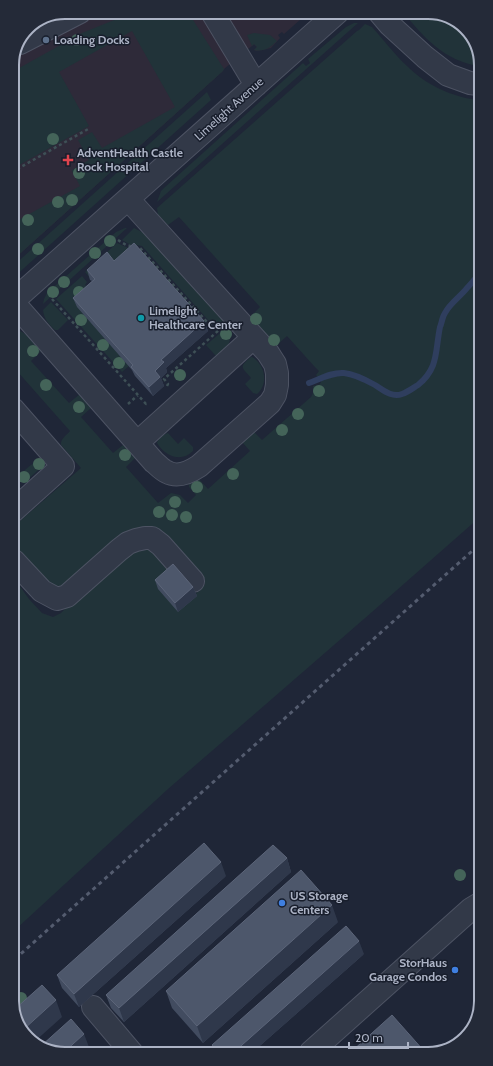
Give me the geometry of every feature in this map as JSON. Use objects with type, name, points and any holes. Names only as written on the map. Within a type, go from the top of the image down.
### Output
[{"type":"street","points":[[26,40],[66,19]]},
{"type":"street","points":[[216,19],[256,85]]},
{"type":"street","name":"Limelight Avenue","points":[[19,297],[330,19]]},
{"type":"street","points":[[385,19],[448,75],[474,84]]},
{"type":"street","points":[[19,309],[154,462],[166,472],[176,474],[187,473],[199,466],[270,404],[275,395],[277,385],[275,364],[254,338],[128,198]]},
{"type":"street","points":[[138,443],[254,338]]},
{"type":"street","points":[[19,416],[63,466],[19,499]]},
{"type":"street","points":[[19,567],[42,592],[57,599],[67,596],[128,543],[145,538],[152,538],[193,581]]},
{"type":"street","points":[[317,1047],[474,907]]},
{"type":"street","points":[[92,1007],[127,1047]]},
{"type":"path","points":[[19,168],[90,128]]},
{"type":"path","points":[[118,240],[140,248],[207,322],[219,330]]},
{"type":"path","points":[[52,299],[146,404],[152,399]]},
{"type":"path","points":[[163,389],[168,384],[164,379],[222,327]]},
{"type":"path","points":[[124,407],[138,395]]},
{"type":"shaded area","name":"AdventHealth Castle Rock Hospital","points":[[59,19],[301,19],[284,34],[282,32],[278,35],[280,38],[271,48],[256,51],[254,50],[257,47],[254,44],[19,255],[19,62],[24,44],[34,30],[50,21]]},
{"type":"shaded area","points":[[117,19],[192,19],[224,69],[19,255],[19,220],[80,186],[72,170],[89,160],[78,140],[92,132],[102,148],[175,107],[132,31],[59,72],[89,126],[19,165],[19,68],[82,33]]},
{"type":"shaded area","points":[[409,19],[431,19],[446,22],[456,28],[465,37],[472,50],[474,65],[455,59],[445,53],[419,31]]},
{"type":"shaded area","points":[[354,23],[358,23],[157,202],[161,191],[164,188],[303,63],[306,66],[310,63],[308,59],[346,27]]},
{"type":"shaded area","points":[[365,24],[372,27],[393,52],[422,79],[449,93],[474,99],[474,522],[168,789],[19,926],[19,585],[42,613],[53,617],[61,613],[120,558],[147,547],[158,554],[195,594],[205,584],[163,539],[153,532],[73,585],[53,588],[19,553],[19,522],[81,468],[61,445],[63,439],[70,431],[19,373],[19,332],[20,331],[29,337],[42,350],[31,361],[69,403],[80,394],[91,405],[91,408],[81,417],[113,453],[125,444],[136,456],[126,467],[158,503],[171,493],[180,495],[188,503],[196,495],[189,487],[189,483],[195,478],[199,479],[208,489],[250,451],[242,442],[253,431],[262,440],[311,397],[313,393],[313,386],[319,385],[321,382],[316,375],[319,371],[287,336],[275,345],[250,319],[250,317],[260,307],[179,217],[168,225],[158,215],[157,208]]},
{"type":"shaded area","points":[[254,33],[270,35],[277,41],[267,49],[254,50],[257,47],[254,44],[252,46],[247,35]]},
{"type":"shaded area","points":[[207,92],[211,100],[19,273],[19,261]]},
{"type":"shaded area","points":[[127,228],[43,304],[47,293],[116,232]]},
{"type":"shaded area","points":[[134,228],[144,233],[224,322],[218,327],[208,320],[142,246],[129,244],[122,240]]},
{"type":"shaded area","points":[[117,243],[138,252],[91,279],[85,272]]},
{"type":"shaded area","points":[[82,276],[87,282],[85,285],[93,293],[129,366],[122,372],[56,299]]},
{"type":"shaded area","points":[[51,302],[68,320],[58,330],[55,330],[49,324],[43,310]]},
{"type":"shaded area","points":[[225,329],[228,330],[230,334],[230,342],[217,356],[206,345]]},
{"type":"shaded area","points":[[251,357],[260,364],[264,374],[263,385],[257,394],[253,393],[245,384],[251,378],[243,366],[244,363]]},
{"type":"shaded area","points":[[168,433],[178,444],[184,438],[193,447],[193,451],[183,457],[178,457],[164,451],[157,443],[161,437]]},
{"type":"shaded area","points":[[41,458],[45,461],[44,465],[26,481],[22,482],[20,480],[21,474]]},
{"type":"building","name":"Limelight Healthcare Center","points":[[134,243],[204,321],[161,360],[164,362],[155,371],[160,377],[149,387],[131,367],[133,365],[73,298],[95,279],[87,270],[107,252],[114,261]]},
{"type":"building","points":[[173,564],[193,587],[175,603],[155,580]]},
{"type":"building","points":[[204,843],[221,862],[74,994],[57,975]]},
{"type":"building","points":[[273,845],[287,858],[119,1008],[106,995]]},
{"type":"building","points":[[301,870],[332,905],[197,1026],[166,991]]},
{"type":"building","points":[[346,926],[359,941],[240,1047],[214,1047],[212,1045]]},
{"type":"building","points":[[42,985],[56,1000],[27,1027],[21,1016],[19,1005]]},
{"type":"building","points":[[392,1015],[420,1047],[357,1047]]},
{"type":"building","points":[[71,1019],[84,1034],[70,1047],[62,1047],[45,1043]]},
{"type":"waterway","points":[[309,383],[331,375],[344,373],[360,378],[388,393],[395,395],[404,393],[418,385],[425,379],[433,366],[440,327],[444,315],[450,306],[474,280]]},
{"type":"railway","points":[[19,955],[474,549]]},
{"type":"place","name":"Loading Docks","points":[[46,40]]},
{"type":"place","name":"AdventHealth Castle Rock Hospital","points":[[68,160]]},
{"type":"place","name":"Limelight Healthcare Center","points":[[141,318]]},
{"type":"place","name":"US Storage Centers","points":[[282,903]]},
{"type":"place","name":"StorHaus Garage Condos","points":[[455,970]]}]
